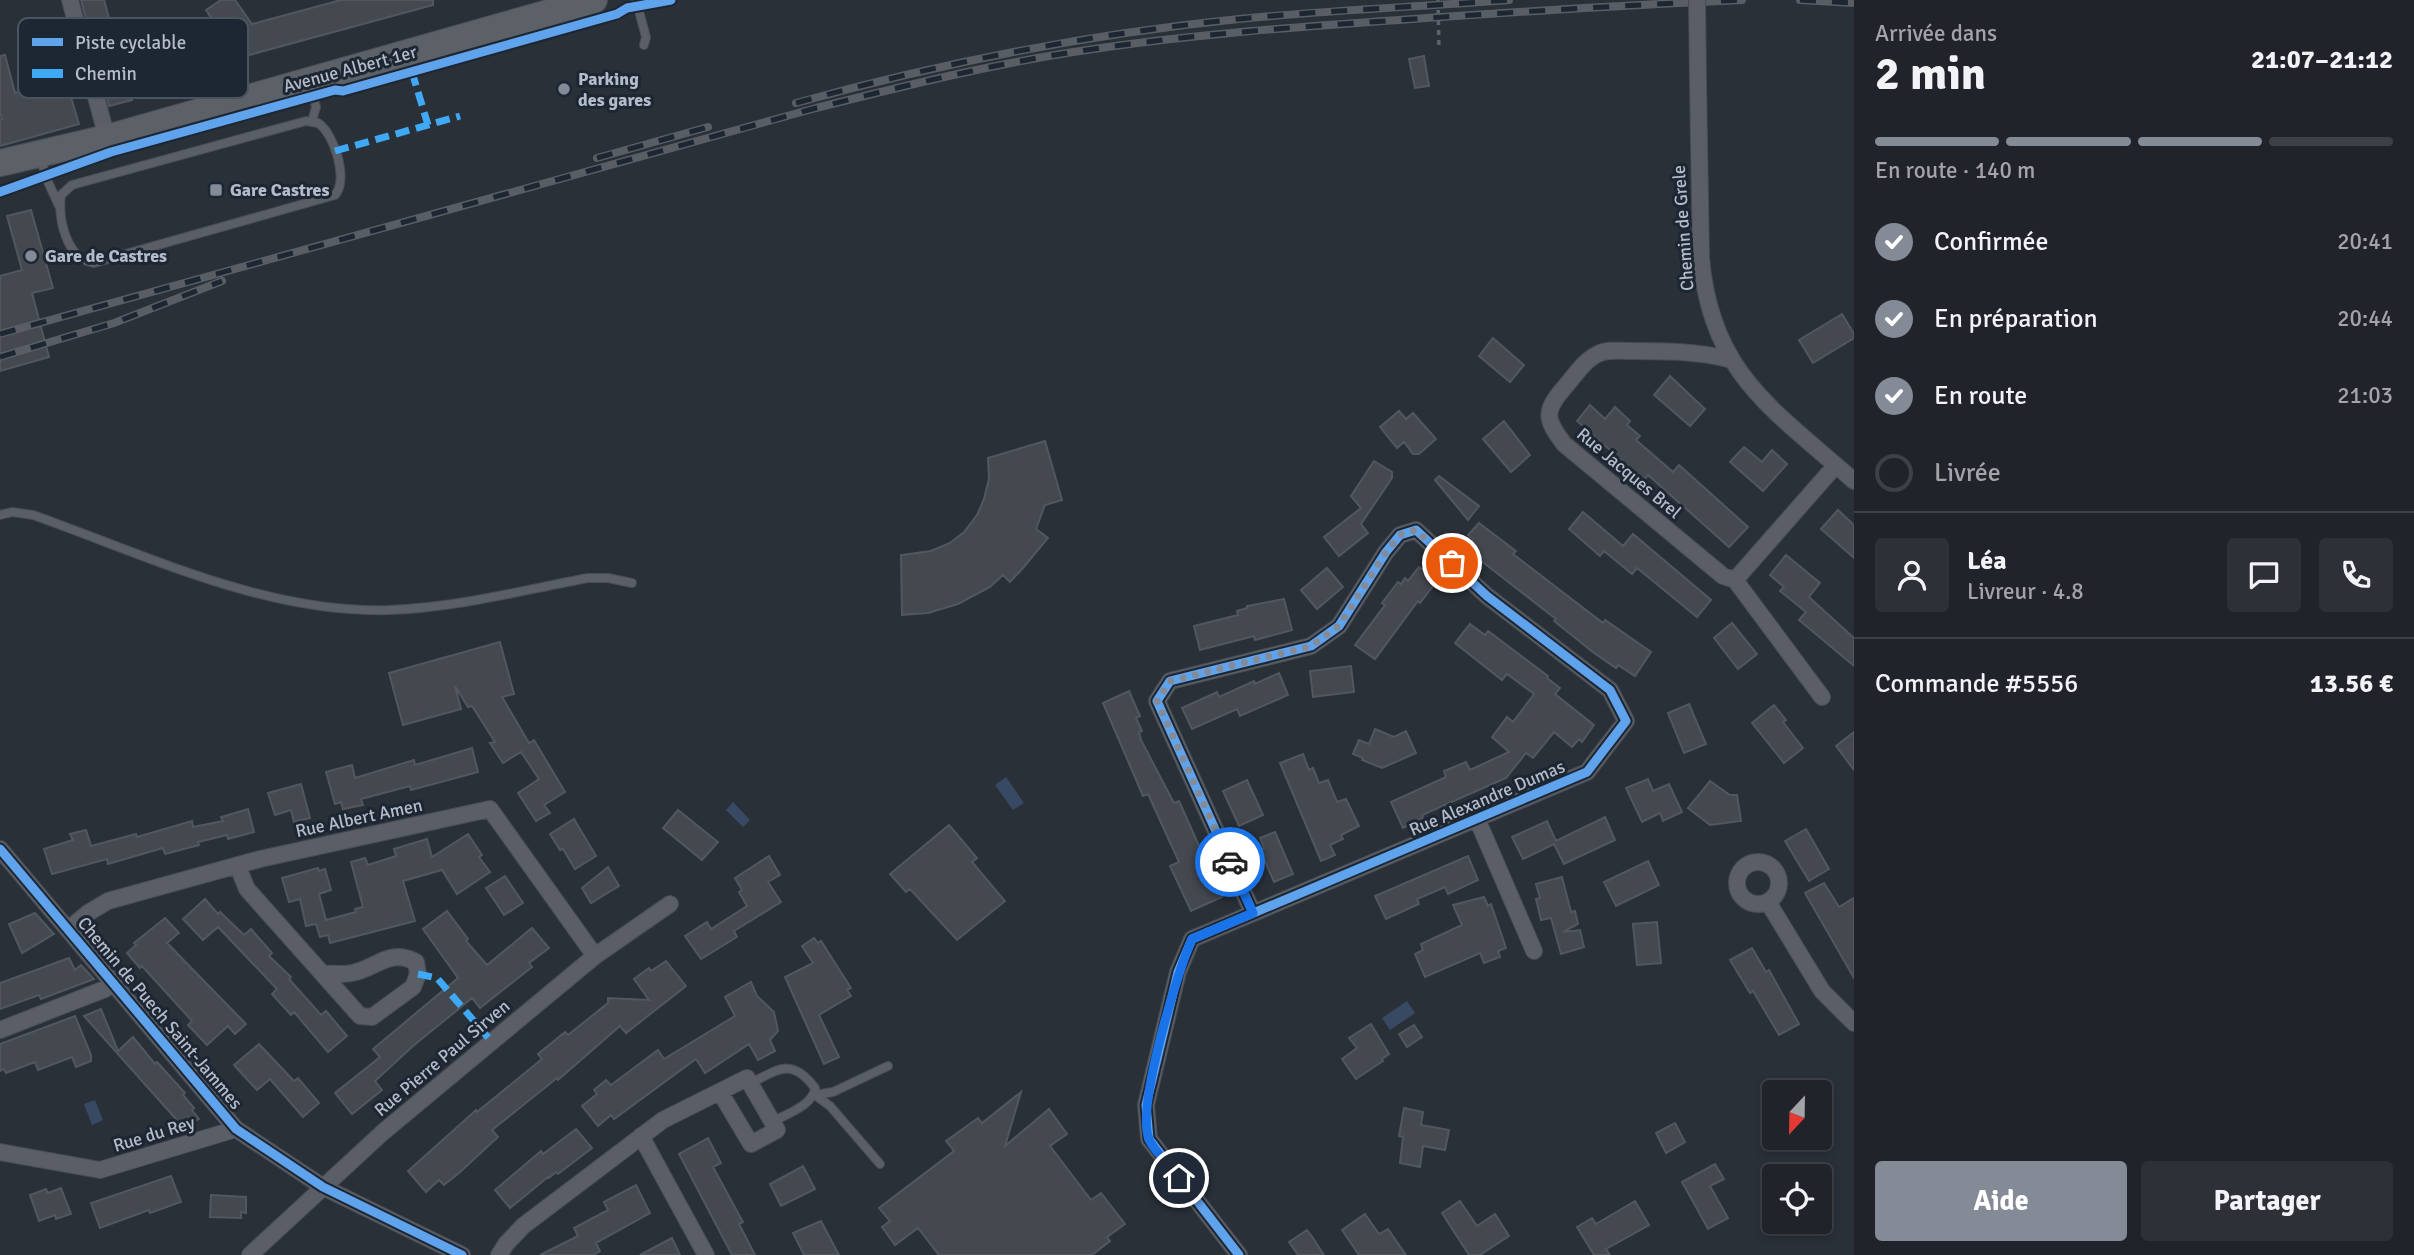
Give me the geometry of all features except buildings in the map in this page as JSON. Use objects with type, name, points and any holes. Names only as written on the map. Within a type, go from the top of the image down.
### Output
[{"type":"main road","name":"Avenue Albert 1er","points":[[248,98],[594,0]]},
{"type":"main road","name":"Avenue Albert 1er","points":[[0,182],[107,138],[246,98]]},
{"type":"main road","name":"Avenue Albert 1er","points":[[0,163],[43,165]]},
{"type":"street","points":[[70,0],[75,18]]},
{"type":"street","name":"Chemin de Grele","points":[[1697,0],[1698,198],[1703,285],[1718,335],[1743,378],[1761,400],[1854,481]]},
{"type":"street","points":[[96,98],[107,138]]},
{"type":"street","name":"Rue Jacques Brel","points":[[1732,360],[1704,353],[1602,351],[1589,360],[1554,400],[1548,411],[1549,424],[1564,444],[1723,576],[1735,580],[1822,697]]},
{"type":"street","points":[[1735,580],[1836,466]]},
{"type":"street","name":"Rue Alexandre Dumas","points":[[1239,1255],[1149,1139],[1146,1105],[1178,972],[1192,939],[1587,772],[1626,721],[1610,690],[1487,596],[1416,530],[1400,535],[1386,552],[1339,626],[1311,646],[1170,681],[1157,701],[1253,913]]},
{"type":"street","name":"Rue Albert Amen","points":[[69,929],[108,901],[239,867],[260,859],[490,809],[595,956]]},
{"type":"street","name":"Rue Alexandre Dumas","points":[[1477,819],[1534,951]]},
{"type":"street","name":"Chemin de Puech Saint-Jammes","points":[[3,859],[69,929],[236,1129],[323,1187],[461,1255]]},
{"type":"street","points":[[239,867],[247,889],[360,1016],[372,1017],[413,987],[418,974],[416,962],[405,956],[393,957],[352,973],[323,974]]},
{"type":"street","points":[[1768,902],[1822,991],[1854,1023]]},
{"type":"street","name":"Rue Pierre Paul Sirven","points":[[250,1255],[382,1133],[595,956],[670,904]]},
{"type":"street","points":[[0,1030],[105,989],[114,982]]},
{"type":"street","points":[[499,1255],[523,1226],[663,1120],[747,1078],[777,1130],[751,1144],[720,1092]]},
{"type":"street","name":"Rue du Rey","points":[[0,1152],[100,1170],[236,1129]]},
{"type":"street","points":[[641,1136],[706,1255]]},
{"type":"lane","points":[[636,0],[646,37],[644,45]]},
{"type":"lane","points":[[309,80],[316,107],[312,121]]},
{"type":"lane","points":[[43,165],[59,206],[69,246],[78,258],[94,263],[335,195],[342,186],[341,170],[328,132],[324,126],[312,121],[72,186],[61,195],[59,206]]},
{"type":"lane","points":[[0,515],[12,512],[33,515],[216,582],[335,608],[387,611],[428,608],[588,578],[608,578],[632,583]]},
{"type":"lane","points":[[772,1122],[815,1095],[833,1092],[888,1066]]},
{"type":"lane","points":[[750,1084],[782,1068],[794,1069],[805,1074],[816,1088],[815,1095]]},
{"type":"lane","points":[[815,1095],[830,1106],[880,1164]]},
{"type":"path","points":[[1438,0],[1439,50]]},
{"type":"water","points":[[1006,777],[1024,803],[1013,810],[995,785]]},
{"type":"water","points":[[733,802],[750,820],[743,827],[726,810]]},
{"type":"water","points":[[1407,1001],[1415,1013],[1390,1030],[1382,1018]]},
{"type":"water","points":[[95,1100],[103,1120],[92,1125],[84,1104]]},
{"type":"railway","points":[[796,103],[960,63],[1127,33],[1273,16],[1509,0]]},
{"type":"railway","points":[[0,334],[816,108],[1024,60],[1246,31],[1528,11],[1742,0]]},
{"type":"railway","points":[[1800,0],[1854,3]]},
{"type":"railway","points":[[597,158],[708,127]]},
{"type":"railway","points":[[0,357],[114,323],[222,281]]},
{"type":"marked path","points":[[412,72],[428,125]]},
{"type":"marked path","points":[[335,151],[460,116]]},
{"type":"marked path","points":[[418,974],[437,978],[492,1042]]},
{"type":"cycle path","points":[[0,192],[111,152],[335,90],[343,91],[617,14],[627,8],[671,0]]},
{"type":"cycle path","points":[[1239,1255],[1149,1139],[1146,1105],[1178,972],[1192,939],[1587,772],[1626,721],[1610,690],[1487,596],[1416,530],[1400,535],[1386,552],[1339,626],[1311,646],[1170,681],[1157,701],[1253,913]]},
{"type":"cycle path","points":[[0,849],[236,1129],[323,1187],[462,1255]]},
{"type":"way so far","points":[[1230,862],[1157,701],[1170,681],[1311,646],[1339,626],[1386,552],[1400,535],[1416,530],[1452,563]]},
{"type":"place","name":"Parking des gares","points":[[564,89]]},
{"type":"place","name":"Gare Castres","points":[[216,190]]},
{"type":"place","name":"Gare de Castres","points":[[31,256]]},
{"type":"route","points":[[1179,1178],[1149,1139],[1146,1105],[1178,972],[1192,939],[1253,913],[1230,862]]}]
